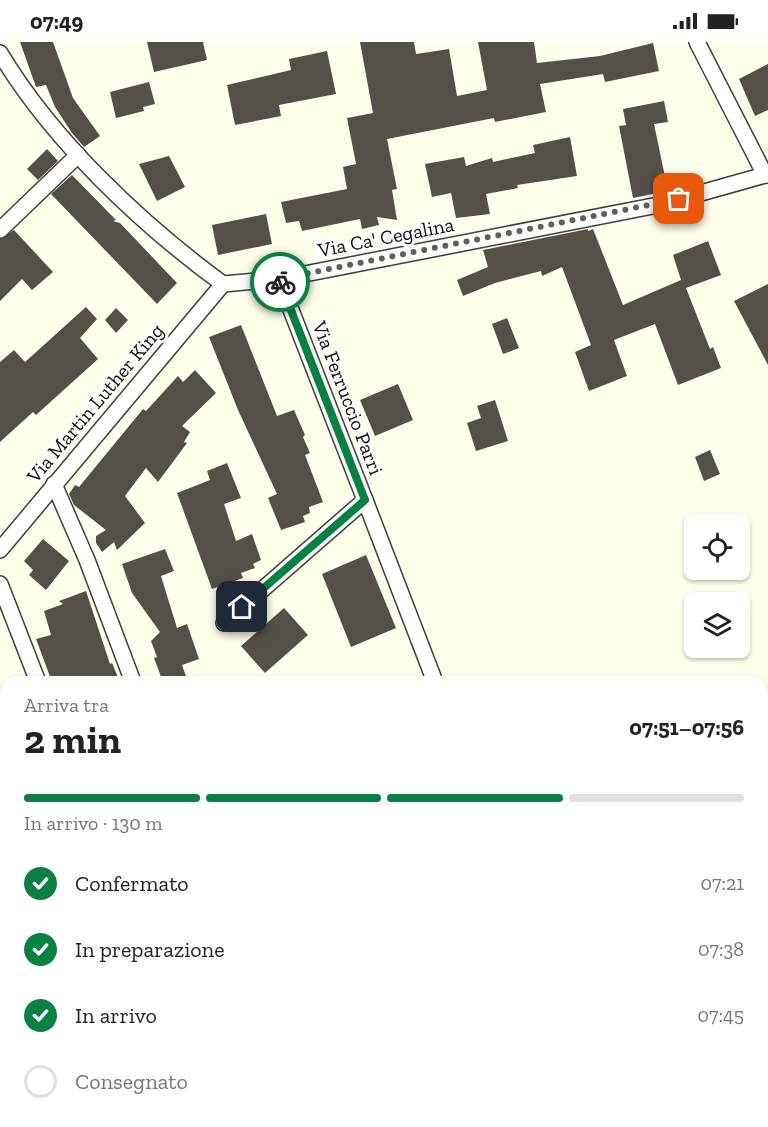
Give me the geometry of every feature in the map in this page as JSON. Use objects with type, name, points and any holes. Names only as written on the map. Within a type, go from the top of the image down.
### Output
[{"type":"street","points":[[698,42],[766,175]]},
{"type":"street","points":[[0,53],[40,113],[78,155],[138,213],[223,284]]},
{"type":"street","points":[[0,230],[78,155]]},
{"type":"street","name":"Via Ca' Cegalina","points":[[223,284],[279,279],[658,205],[766,175]]},
{"type":"street","name":"Via Ferruccio Parri","points":[[279,279],[433,676]]},
{"type":"street","name":"Via Martin Luther King","points":[[0,550],[223,284]]},
{"type":"street","points":[[54,484],[87,560],[131,676]]},
{"type":"street","name":"Via Ferruccio Parri","points":[[224,622],[365,500]]},
{"type":"street","points":[[0,584],[37,676]]},
{"type":"building","points":[[20,42],[53,42],[73,98],[100,136],[84,147],[72,133],[55,107],[46,85],[36,87]]},
{"type":"building","points":[[147,42],[203,42],[207,60],[154,72]]},
{"type":"building","points":[[360,42],[414,42],[416,54],[449,49],[457,96],[487,90],[478,42],[534,42],[537,63],[600,56],[653,43],[659,71],[605,82],[603,74],[540,84],[546,112],[495,122],[494,118],[387,139],[397,189],[392,190],[397,220],[377,217],[379,225],[362,229],[360,219],[302,231],[299,221],[286,223],[281,202],[347,189],[343,167],[356,164],[347,118],[373,113]]},
{"type":"building","points":[[327,51],[336,94],[279,105],[281,116],[235,125],[227,85],[291,70],[289,59]]},
{"type":"building","points":[[768,64],[768,110],[755,116],[739,79]]},
{"type":"building","points":[[149,82],[155,104],[143,107],[144,111],[116,118],[110,92]]},
{"type":"building","points":[[664,101],[668,122],[654,124],[668,191],[633,198],[619,126],[626,125],[623,109]]},
{"type":"building","points":[[570,137],[577,176],[517,185],[518,188],[486,194],[490,214],[456,218],[451,193],[432,197],[425,164],[464,157],[466,166],[492,158],[493,162],[535,153],[533,145]]},
{"type":"building","points":[[47,149],[58,161],[38,180],[27,169]]},
{"type":"building","points":[[169,156],[185,187],[157,201],[139,164]]},
{"type":"building","points":[[72,175],[116,220],[113,221],[120,223],[177,283],[157,304],[51,194]]},
{"type":"building","points":[[266,214],[272,244],[218,255],[212,225]]},
{"type":"building","points":[[588,229],[588,231],[593,229],[623,305],[681,280],[673,255],[708,241],[721,275],[686,288],[710,349],[713,347],[721,368],[678,385],[655,324],[614,340],[627,376],[589,391],[575,352],[591,345],[562,267],[542,276],[541,271],[495,283],[463,296],[457,280],[488,267],[483,250]]},
{"type":"building","points":[[14,230],[53,272],[32,290],[22,279],[0,301],[0,239]]},
{"type":"building","points":[[768,284],[768,365],[734,301]]},
{"type":"building","points":[[86,307],[97,319],[80,338],[98,359],[36,415],[33,412],[0,442],[0,362],[14,350],[25,362]]},
{"type":"building","points":[[116,308],[128,320],[116,333],[105,320]]},
{"type":"building","points":[[507,318],[519,348],[503,354],[492,324]]},
{"type":"building","points":[[241,325],[277,416],[294,410],[310,453],[305,455],[323,502],[309,507],[310,513],[303,516],[305,522],[281,530],[268,498],[277,494],[238,410],[209,337]]},
{"type":"building","points":[[195,370],[216,393],[182,426],[190,432],[184,442],[187,443],[158,482],[146,468],[125,496],[145,523],[117,550],[114,542],[102,552],[96,543],[96,536],[106,530],[74,505],[69,494],[75,485],[79,487],[143,409],[146,411],[178,376],[183,382]]},
{"type":"building","points":[[398,384],[413,420],[375,436],[360,400]]},
{"type":"building","points":[[495,400],[508,441],[476,451],[467,423],[481,418],[477,406]]},
{"type":"building","points":[[710,450],[720,474],[704,481],[695,457]]},
{"type":"building","points":[[227,463],[241,498],[224,504],[236,541],[252,534],[261,560],[253,564],[255,568],[241,573],[243,578],[212,589],[177,493],[210,480],[207,471]]},
{"type":"building","points":[[43,539],[69,561],[46,590],[29,575],[33,570],[24,561]]},
{"type":"building","points":[[165,549],[174,571],[161,576],[177,628],[187,624],[199,659],[182,665],[186,676],[161,676],[151,641],[160,632],[132,593],[122,564]]},
{"type":"building","points":[[366,555],[396,628],[351,647],[322,574]]},
{"type":"building","points":[[86,591],[110,664],[112,663],[117,676],[50,676],[36,639],[51,635],[44,611],[63,604],[59,601]]},
{"type":"building","points":[[284,608],[308,635],[265,673],[241,646]]},
{"type":"way so far","points":[[280,282],[279,279],[679,199]]},
{"type":"route","points":[[242,607],[365,500],[280,282]]}]
